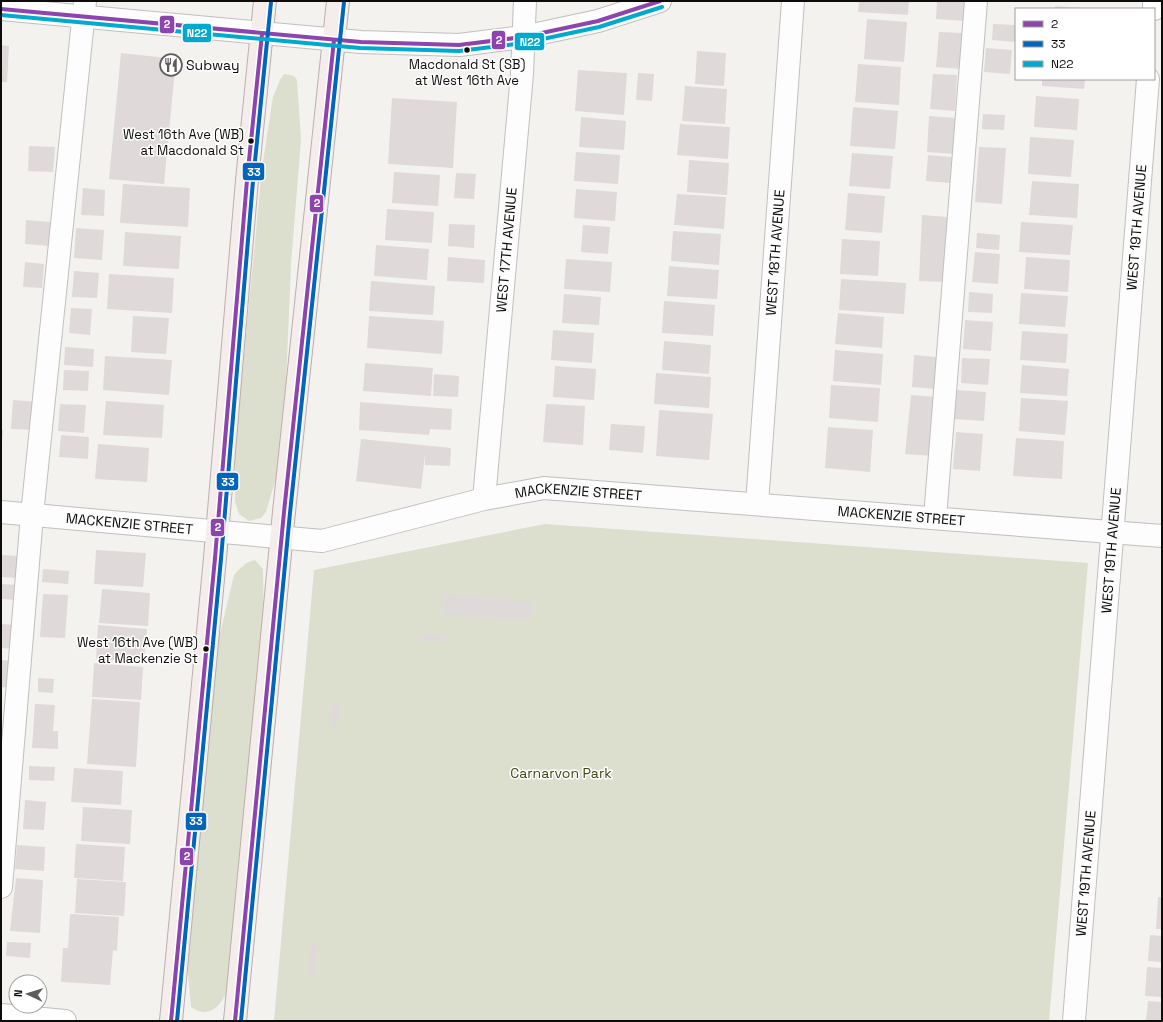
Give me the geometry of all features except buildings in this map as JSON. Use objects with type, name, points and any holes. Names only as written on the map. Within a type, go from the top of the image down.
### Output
[{"type":"main road","points":[[171,1021],[218,533],[247,188],[265,1]]},
{"type":"main road","points":[[235,1021],[282,538],[338,1]]},
{"type":"street","name":"WEST 17TH AVENUE","points":[[484,499],[522,74],[525,1]]},
{"type":"street","points":[[1,9],[84,9],[262,34],[421,45],[459,45],[523,38],[598,21],[660,1]]},
{"type":"street","name":"WEST 18TH AVENUE","points":[[757,504],[793,1]]},
{"type":"street","points":[[934,518],[976,1]]},
{"type":"street","points":[[1,887],[32,515],[84,9]]},
{"type":"street","name":"WEST 19TH AVENUE","points":[[1074,1021],[1148,80]]},
{"type":"street","name":"MACKENZIE STREET","points":[[1,512],[218,533],[322,541],[484,499],[544,488],[1162,536]]},
{"type":"street","points":[[1,1015],[64,1021]]},
{"type":"green space","points":[[284,74],[294,76],[297,80],[301,140],[291,265],[286,384],[279,468],[266,512],[261,518],[249,521],[239,514],[235,502],[235,450],[262,168],[273,97]]},
{"type":"green space","name":"Carnarvon Park","points":[[545,524],[1088,563],[1049,1021],[274,1021],[314,570]]},
{"type":"green space","points":[[255,560],[263,569],[264,641],[231,982],[225,996],[217,1007],[206,1012],[199,1011],[191,1007],[187,962],[216,650],[234,575],[246,564]]},
{"type":"transit line","name":"2","points":[[1,9],[361,42],[459,45],[523,37],[598,21],[660,1]]},
{"type":"transit line","name":"33","points":[[177,1021],[221,559],[253,181],[271,2]]},
{"type":"transit line","name":"33","points":[[241,1021],[290,513],[344,2]]},
{"type":"transit line","name":"N22","points":[[1,15],[360,48],[459,51],[524,43],[599,27],[662,7]]},
{"type":"transit line","name":"2","points":[[171,1021],[215,558],[247,180],[262,34]]},
{"type":"transit line","name":"2","points":[[235,1021],[284,512],[334,40]]},
{"type":"place","name":"Macdonald St (SB) at West 16th Ave","points":[[467,50]]},
{"type":"place","name":"Subway","points":[[171,65]]},
{"type":"place","name":"West 16th Ave (WB) at Macdonald St","points":[[251,141]]},
{"type":"place","name":"West 16th Ave (WB) at Mackenzie St","points":[[206,649]]}]
